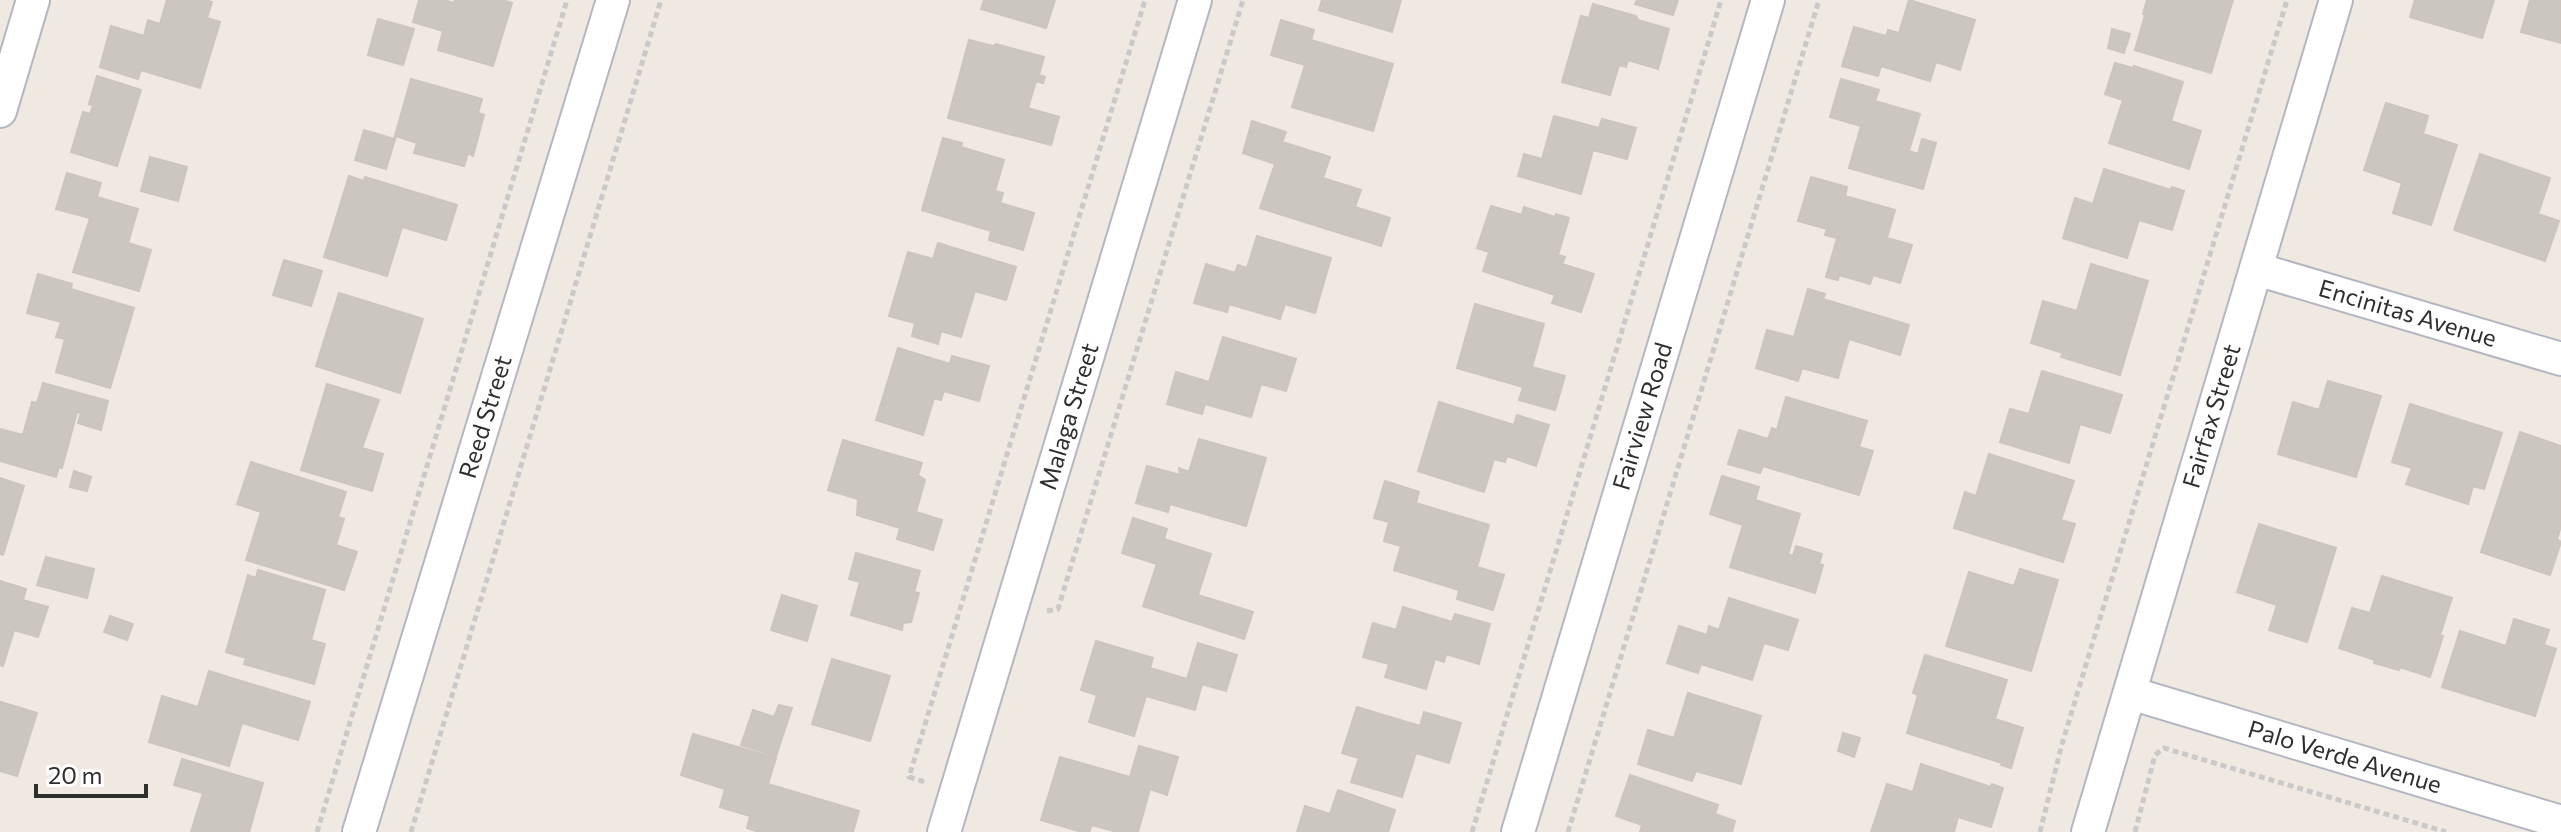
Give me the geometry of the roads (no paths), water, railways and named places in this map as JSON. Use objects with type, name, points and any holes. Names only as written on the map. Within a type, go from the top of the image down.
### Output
[{"type":"street","points":[[0,111],[33,0]]},
{"type":"street","name":"Reed Street","points":[[359,832],[613,0]]},
{"type":"street","name":"Malaga Street","points":[[944,832],[1195,0]]},
{"type":"street","name":"Fairview Road","points":[[1518,832],[1768,0]]},
{"type":"street","name":"Fairfax Street","points":[[2088,832],[2336,0]]},
{"type":"street","name":"Encinitas Avenue","points":[[2256,269],[2561,359]]},
{"type":"street","name":"Palo Verde Avenue","points":[[2130,693],[2561,822]]}]
